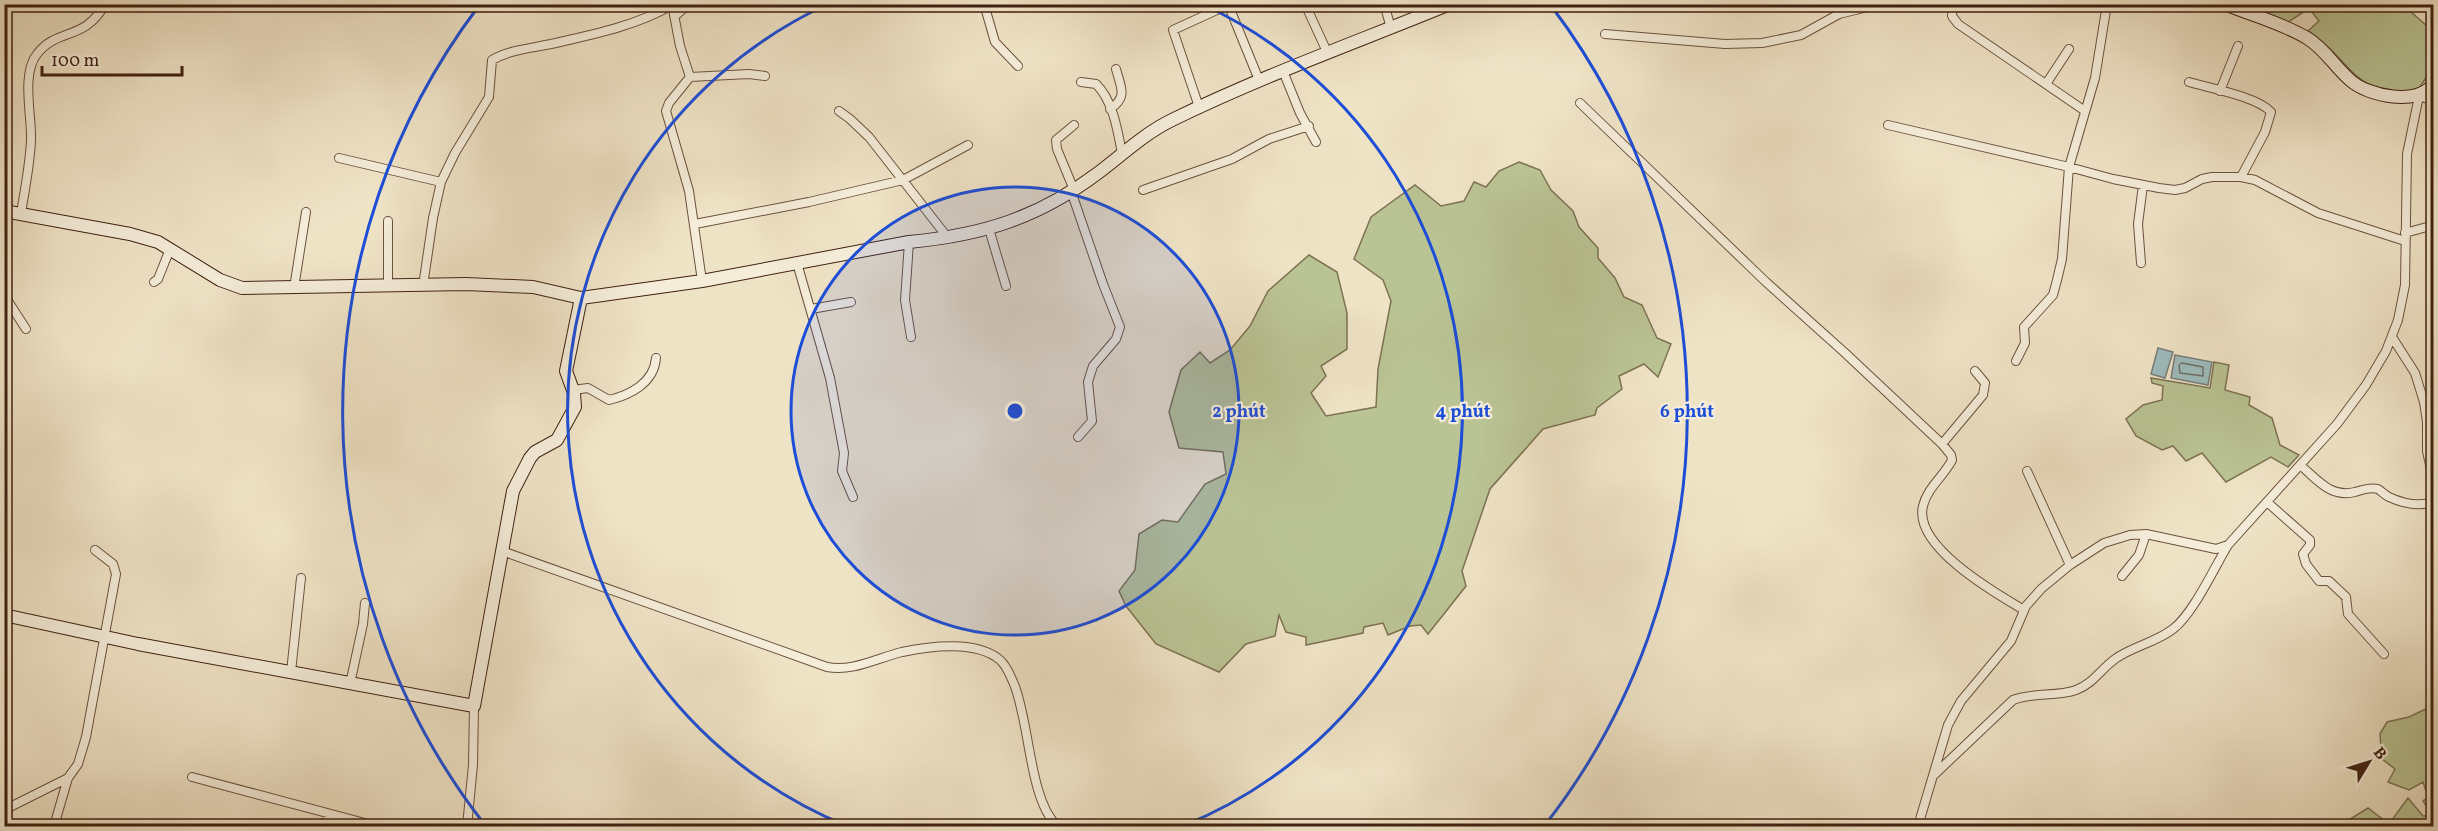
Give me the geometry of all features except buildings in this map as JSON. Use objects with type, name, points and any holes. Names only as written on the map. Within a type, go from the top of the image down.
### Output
[{"type":"street","points":[[21,213],[30,157],[28,77],[33,59],[45,46],[91,24],[105,4]]},
{"type":"street","points":[[675,16],[689,4]]},
{"type":"street","points":[[984,4],[996,42],[1018,66]]},
{"type":"street","points":[[1305,4],[1328,54]]},
{"type":"street","points":[[1384,4],[1391,28]]},
{"type":"street","points":[[4,211],[130,234],[158,242],[220,280],[242,288],[466,284],[533,287],[581,298],[702,281],[909,242],[948,238],[989,229],[1021,218],[1073,190],[1169,121],[1258,80],[1450,4]]},
{"type":"street","points":[[1605,34],[1725,44],[1762,43],[1801,34],[1839,14],[1880,4]]},
{"type":"street","points":[[1953,4],[1952,16],[1958,24],[2085,111]]},
{"type":"street","points":[[2016,361],[2025,344],[2024,327],[2052,295],[2057,280],[2062,259],[2069,167],[2096,78],[2108,4]]},
{"type":"street","points":[[2225,4],[2304,36],[2320,46],[2350,81],[2366,90],[2400,97],[2420,96],[2433,101]]},
{"type":"street","points":[[423,286],[441,182],[455,153],[489,97],[492,60],[510,53],[554,44],[643,19],[672,5],[680,46],[690,77]]},
{"type":"street","points":[[1199,107],[1173,30],[1229,5],[1258,80]]},
{"type":"street","points":[[2220,91],[2238,46]]},
{"type":"street","points":[[2046,84],[2069,50]]},
{"type":"street","points":[[1110,109],[1121,102],[1122,97],[1116,69]]},
{"type":"street","points":[[1283,71],[1300,113],[1316,142]]},
{"type":"street","points":[[702,281],[684,173],[666,111],[690,77],[742,74],[765,76]]},
{"type":"street","points":[[1081,82],[1096,84],[1103,93],[1110,109],[1122,154]]},
{"type":"street","points":[[2189,82],[2262,105],[2271,112],[2265,132],[2241,177]]},
{"type":"street","points":[[1934,774],[2013,700],[2023,696],[2068,692],[2087,685],[2114,659],[2135,646],[2159,638],[2174,628],[2189,611],[2228,545],[2337,424],[2366,386],[2392,337],[2398,320],[2405,285],[2407,154],[2420,96],[2433,83]]},
{"type":"street","points":[[1580,103],[1766,282],[1845,352],[1952,455],[1952,460],[1923,505],[1923,526],[1963,571],[2024,610]]},
{"type":"street","points":[[838,111],[850,118],[869,137],[948,238]]},
{"type":"street","points":[[1074,124],[1056,140],[1057,149],[1073,190],[1108,300],[1120,327],[1116,339],[1093,366],[1088,382],[1092,421],[1078,437]]},
{"type":"street","points":[[1888,125],[2143,185],[2175,190],[2212,177],[2241,177],[2268,186],[2318,213],[2405,237],[2433,225]]},
{"type":"street","points":[[1143,190],[1232,159],[1269,139],[1309,126]]},
{"type":"street","points":[[694,224],[809,202],[903,180],[968,145]]},
{"type":"street","points":[[339,158],[441,182]]},
{"type":"street","points":[[2141,263],[2138,224],[2143,185]]},
{"type":"street","points":[[294,288],[306,212]]},
{"type":"street","points":[[388,221],[388,287]]},
{"type":"street","points":[[989,229],[1006,286]]},
{"type":"street","points":[[909,242],[905,300],[911,337]]},
{"type":"street","points":[[154,282],[158,279],[170,249]]},
{"type":"street","points":[[797,263],[830,378],[844,453],[842,471],[853,497]]},
{"type":"street","points":[[4,296],[26,329]]},
{"type":"street","points":[[467,826],[474,765],[474,706],[513,491],[530,458],[535,452],[557,440],[571,417],[574,396],[566,371],[581,298]]},
{"type":"street","points":[[811,309],[852,302]]},
{"type":"street","points":[[2392,337],[2429,402],[2427,451],[2433,484]]},
{"type":"street","points":[[574,396],[588,388],[609,400],[637,390],[654,367],[656,358]]},
{"type":"street","points":[[1942,444],[1983,395],[1985,383],[1975,371]]},
{"type":"street","points":[[2300,465],[2340,495],[2378,489],[2388,497],[2413,505],[2420,506],[2433,502]]},
{"type":"street","points":[[2027,471],[2070,565]]},
{"type":"street","points":[[2267,502],[2310,540],[2303,554],[2306,564],[2319,581],[2331,582],[2343,593],[2347,599],[2348,614],[2384,654]]},
{"type":"street","points":[[1918,826],[1948,725],[1961,701],[2011,641],[2024,610],[2041,588],[2070,565],[2104,543],[2130,535],[2146,534],[2216,549],[2228,545]]},
{"type":"street","points":[[2122,576],[2139,555],[2146,534]]},
{"type":"street","points":[[54,826],[68,778],[81,757],[116,570],[113,564],[94,550]]},
{"type":"street","points":[[502,551],[794,656],[837,669],[846,669],[903,652],[931,648],[962,648],[990,653],[1003,662],[1017,691],[1043,806],[1057,826]]},
{"type":"street","points":[[291,672],[301,578]]},
{"type":"street","points":[[350,684],[363,624],[365,603]]},
{"type":"street","points":[[4,615],[105,638],[474,706]]},
{"type":"street","points":[[192,777],[375,826]]},
{"type":"street","points":[[4,810],[68,778]]},
{"type":"street","points":[[320,826],[333,816]]},
{"type":"green space","points":[[2250,5],[2415,5],[2410,11],[2427,26],[2433,26],[2433,67],[2418,90],[2379,89],[2366,83],[2323,42],[2308,31],[2319,21],[2312,12],[2305,11],[2285,24],[2252,10]]},
{"type":"green space","points":[[1519,162],[1540,170],[1551,190],[1573,211],[1579,227],[1598,248],[1598,258],[1615,278],[1624,297],[1642,305],[1657,338],[1671,344],[1658,377],[1644,364],[1619,376],[1622,389],[1597,408],[1595,415],[1543,429],[1490,489],[1462,571],[1466,586],[1428,634],[1421,625],[1410,626],[1388,635],[1383,623],[1364,627],[1363,633],[1306,645],[1306,637],[1286,632],[1279,615],[1275,636],[1246,644],[1219,672],[1156,644],[1126,606],[1119,591],[1135,570],[1139,534],[1162,520],[1178,522],[1205,484],[1226,474],[1223,452],[1179,448],[1169,412],[1181,370],[1200,352],[1210,363],[1230,350],[1250,326],[1268,291],[1309,255],[1337,272],[1347,313],[1347,349],[1321,366],[1326,376],[1311,393],[1326,416],[1376,407],[1378,369],[1391,301],[1383,280],[1354,259],[1371,217],[1415,185],[1441,206],[1464,201],[1474,182],[1486,187],[1499,171]]},
{"type":"green space","points":[[2214,362],[2229,365],[2225,390],[2250,397],[2249,405],[2272,418],[2280,445],[2299,455],[2288,467],[2271,457],[2226,482],[2202,453],[2186,461],[2173,446],[2162,450],[2136,436],[2126,419],[2143,405],[2162,400],[2163,386],[2152,383],[2151,378],[2210,388]]},
{"type":"green space","points":[[2432,706],[2434,806],[2427,807],[2423,801],[2428,797],[2423,782],[2409,790],[2388,782],[2395,769],[2382,759],[2380,734],[2387,722],[2409,717]]},
{"type":"green space","points":[[2408,798],[2423,816],[2433,815],[2433,826],[2339,826],[2368,808],[2389,824]]},
{"type":"water","points":[[2158,348],[2173,352],[2165,378],[2151,374]]},
{"type":"water","points":[[2175,355],[2212,362],[2208,385],[2171,378]]}]
